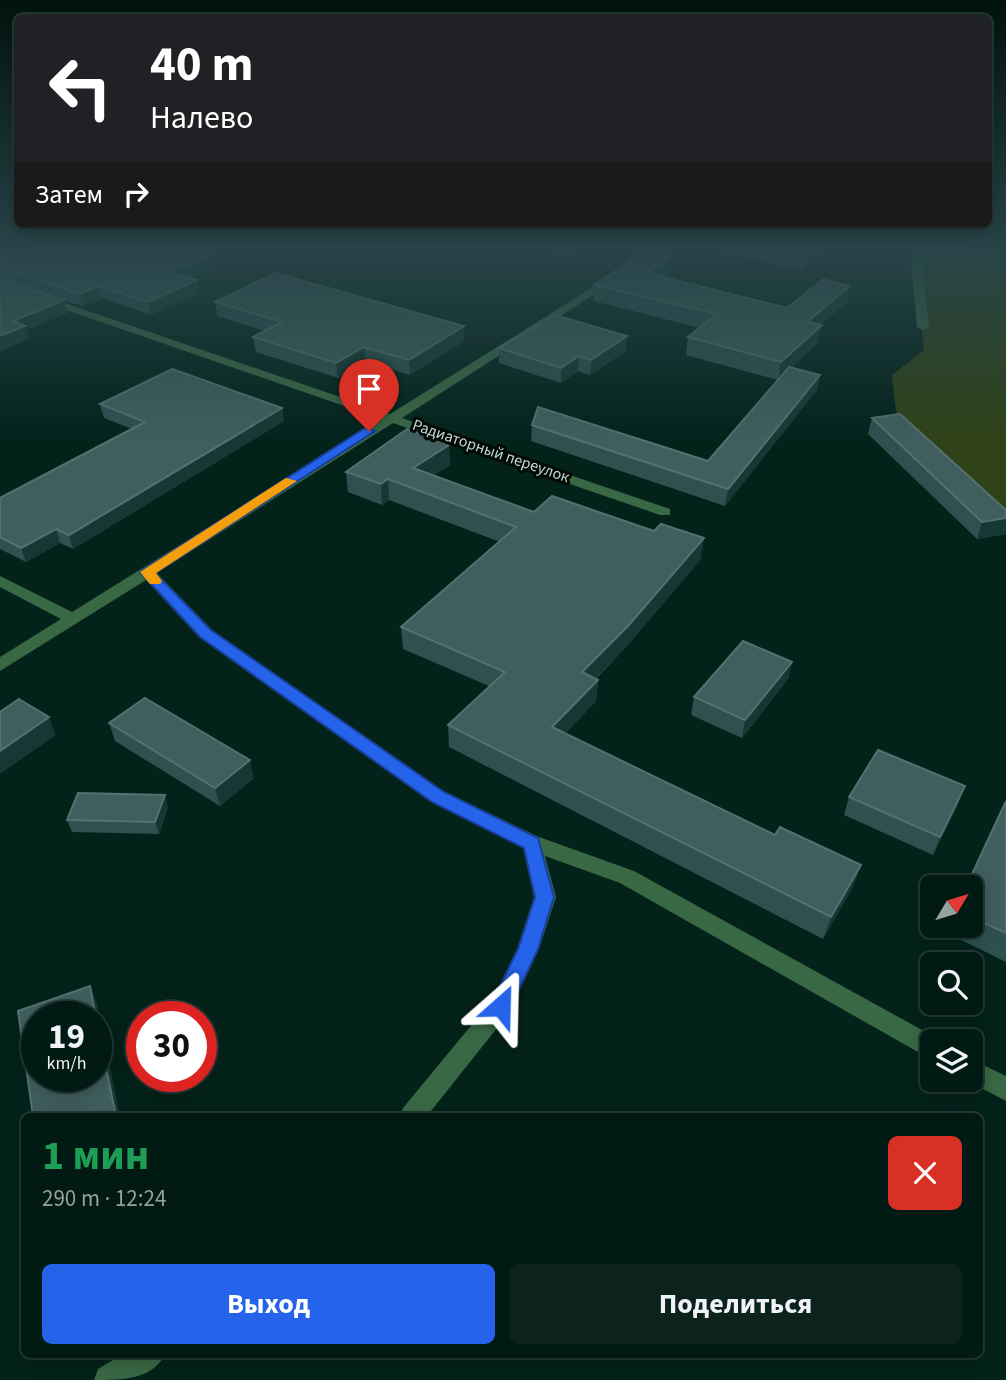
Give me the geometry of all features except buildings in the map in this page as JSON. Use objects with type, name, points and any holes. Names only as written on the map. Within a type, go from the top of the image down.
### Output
[{"type":"street","name":"Радиаторный переулок","points":[[90,314],[665,512]]},
{"type":"street","points":[[0,665],[391,416],[557,314]]},
{"type":"street","points":[[922,314],[923,327]]},
{"type":"street","points":[[147,572],[206,634],[438,797],[532,844],[627,877],[920,1041]]},
{"type":"street","points":[[0,581],[73,619]]},
{"type":"street","points":[[414,1113],[501,1006],[528,949],[545,897],[532,844]]},
{"type":"street","points":[[983,1077],[1006,1089]]},
{"type":"street","points":[[108,1380],[144,1358]]},
{"type":"green space","points":[[920,314],[1006,314],[1006,528],[898,428],[892,375],[924,350]]},
{"type":"slow traffic","points":[[155,581],[147,572],[290,481]]},
{"type":"route","points":[[369,431],[147,572],[206,634],[227,649],[438,797],[532,844],[545,897],[528,949],[501,1006]]}]
